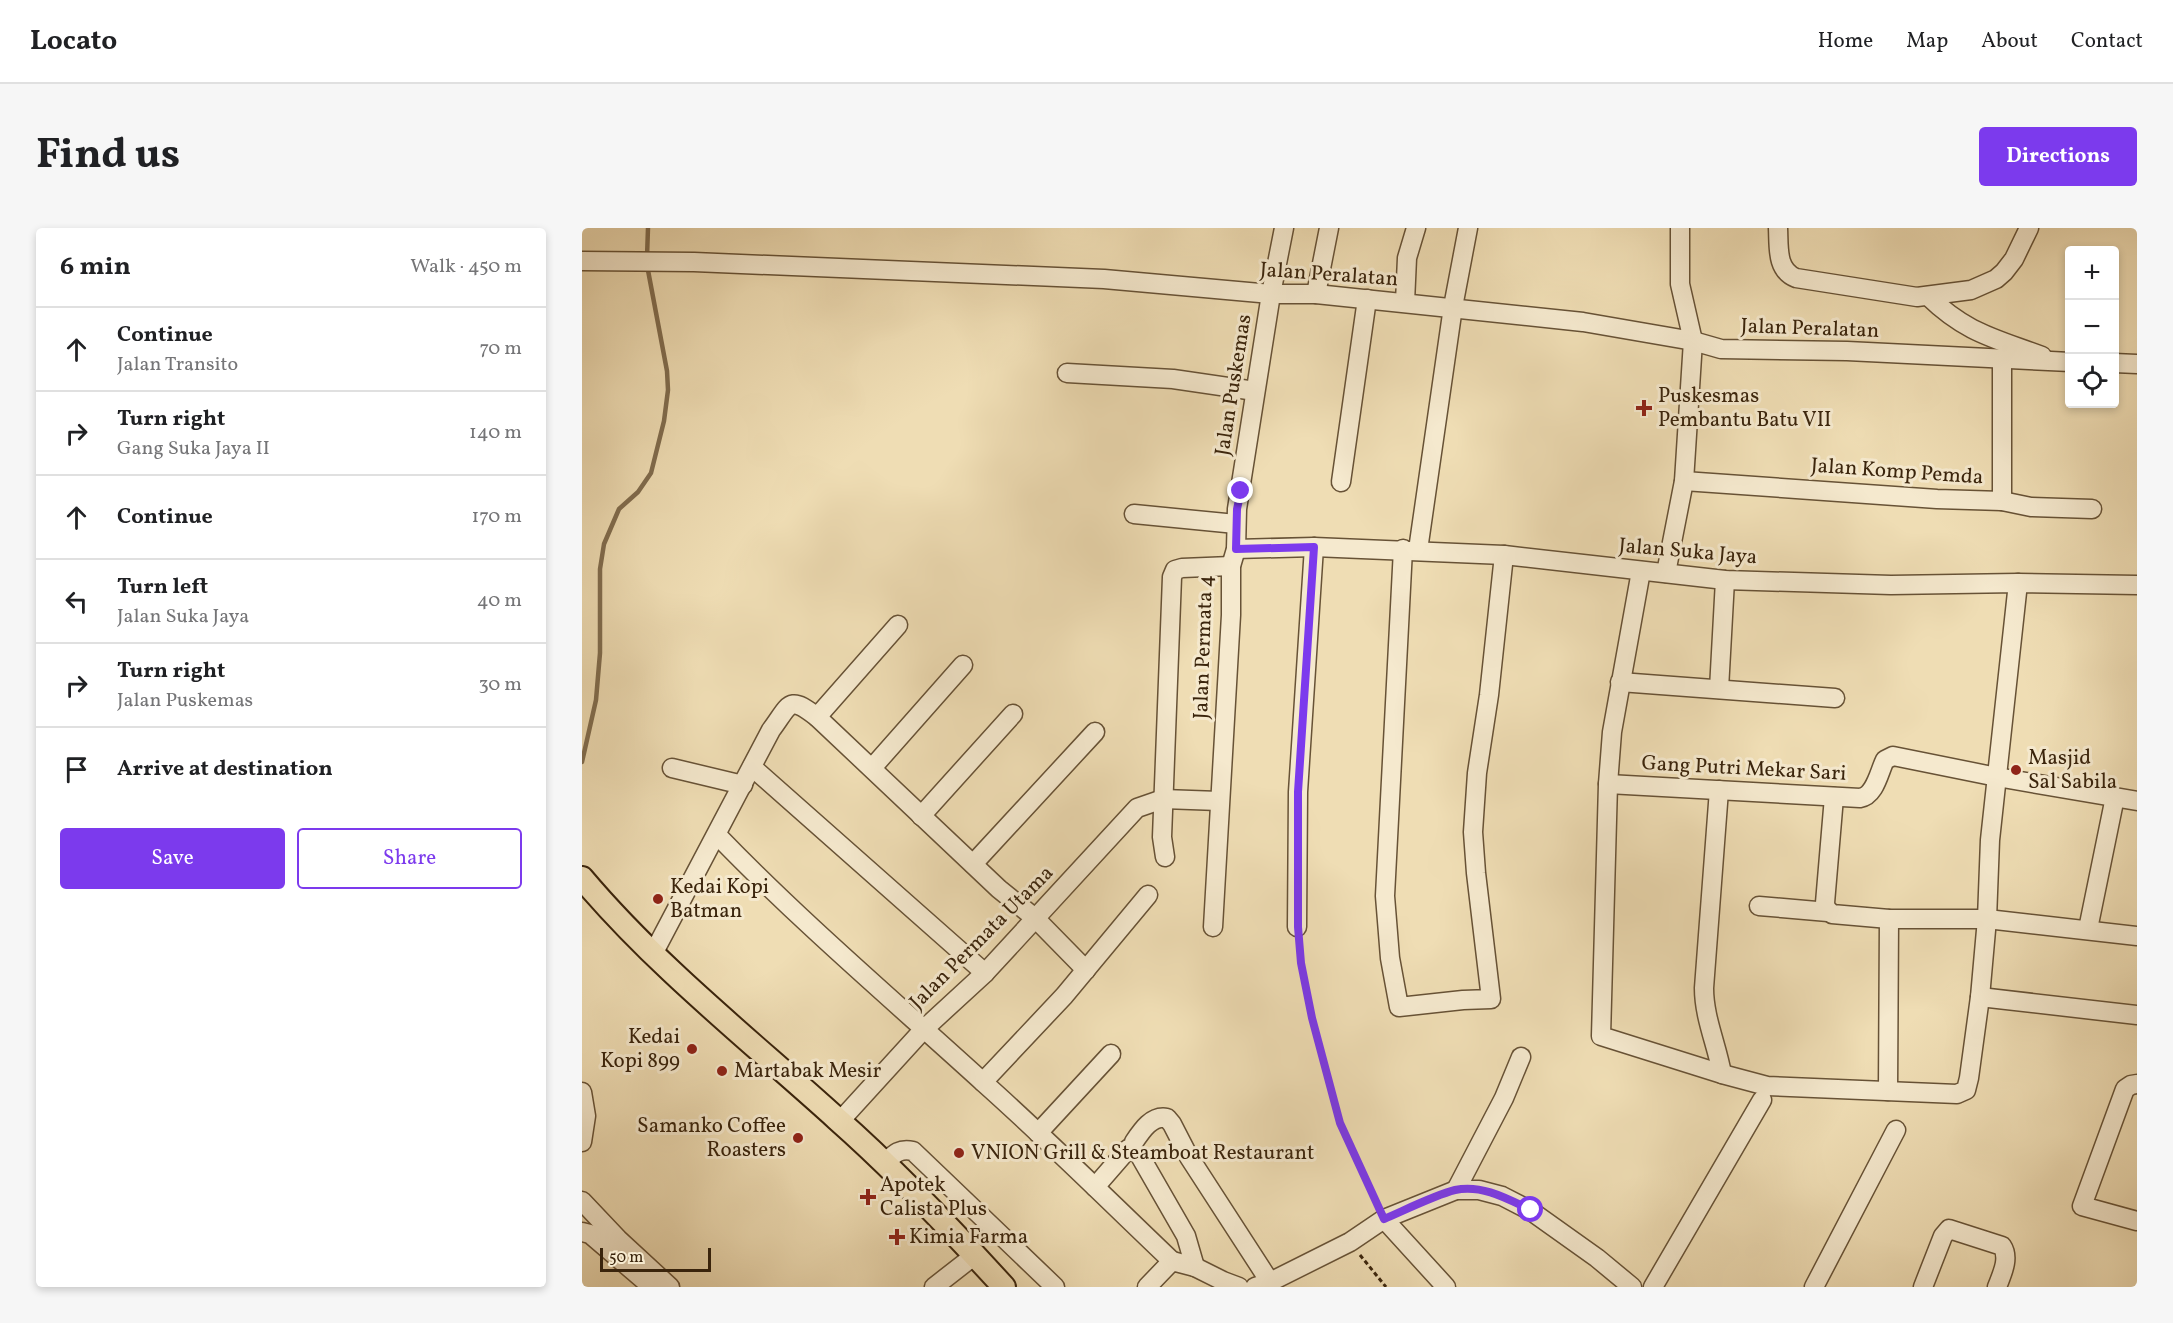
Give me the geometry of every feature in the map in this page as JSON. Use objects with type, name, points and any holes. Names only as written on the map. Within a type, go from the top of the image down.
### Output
[{"type":"main road","points":[[582,878],[607,908],[653,954],[885,1163],[1004,1287]]},
{"type":"street","name":"Jalan Puskemas","points":[[1234,558],[1236,524],[1256,391],[1284,228]]},
{"type":"street","points":[[1316,294],[1329,228]]},
{"type":"street","points":[[1405,302],[1407,258],[1416,228]]},
{"type":"street","points":[[1468,228],[1411,549],[1385,896],[1390,958],[1399,1007],[1491,999],[1474,862],[1473,832],[1477,773],[1489,695],[1504,555]]},
{"type":"street","points":[[1666,573],[1684,481],[1693,341],[1680,284],[1680,228]]},
{"type":"street","points":[[1778,228],[1781,262],[1789,275],[1849,288],[1917,297],[1971,290],[1996,279],[2014,260],[2029,228]]},
{"type":"street","name":"Jalan Peralatan","points":[[582,261],[694,262],[1104,279],[1271,294],[1316,294],[1583,322],[1693,341],[1721,349],[1847,351],[2064,362]]},
{"type":"street","points":[[1928,296],[1947,314],[1978,333],[2064,362]]},
{"type":"street","points":[[1341,482],[1367,299]]},
{"type":"street","name":"Jalan Komp Pemda","points":[[1684,481],[1937,500],[2002,501],[2002,360]]},
{"type":"street","points":[[2119,363],[2137,364]]},
{"type":"street","points":[[1067,373],[1173,379],[1256,391]]},
{"type":"street","points":[[2002,501],[2031,507],[2092,509]]},
{"type":"street","points":[[1134,514],[1236,524]]},
{"type":"street","points":[[1298,927],[1298,792],[1314,547]]},
{"type":"street","name":"Jalan Suka Jaya","points":[[1234,558],[1314,547],[1411,549],[1504,555],[1725,580],[1891,585],[2018,583],[2137,585]]},
{"type":"street","name":"Jalan Permata 4","points":[[1165,857],[1162,837],[1172,577],[1175,570],[1234,558],[1213,927]]},
{"type":"street","points":[[1641,571],[1612,732],[1608,784],[1601,1036],[1767,1086],[1957,1094],[1966,1090],[1980,997],[1987,919],[1990,840],[2018,583]]},
{"type":"street","points":[[1719,689],[1725,580]]},
{"type":"street","points":[[817,717],[897,625]]},
{"type":"street","points":[[872,768],[963,665]]},
{"type":"street","points":[[1620,682],[1834,698]]},
{"type":"street","points":[[653,954],[771,730],[790,705],[801,704],[872,768],[999,890],[1035,918],[1086,970]]},
{"type":"street","points":[[921,816],[1013,714]]},
{"type":"street","points":[[973,864],[1095,732]]},
{"type":"street","name":"Gang Putri Mekar Sari","points":[[1608,784],[1866,797],[1871,792],[1884,760],[1893,756],[1996,777],[2137,801]]},
{"type":"street","points":[[752,767],[984,973]]},
{"type":"street","points":[[672,768],[743,785]]},
{"type":"street","points":[[1719,790],[1704,988],[1706,1014],[1717,1047],[1722,1074]]},
{"type":"street","points":[[1828,912],[1825,903],[1834,797]]},
{"type":"street","points":[[2088,929],[2115,797]]},
{"type":"street","points":[[1163,799],[1219,801]]},
{"type":"street","name":"Jalan Permata Utama","points":[[840,1121],[923,1030],[984,973],[1137,808],[1163,799]]},
{"type":"street","points":[[717,835],[747,866],[923,1030],[1038,1133],[1172,1261],[1196,1267],[1239,1287]]},
{"type":"street","points":[[983,1082],[1086,970],[1148,895]]},
{"type":"street","points":[[1759,906],[1889,919],[1987,919],[2137,936]]},
{"type":"street","points":[[1888,1090],[1889,919]]},
{"type":"street","points":[[1980,997],[2137,1015]]},
{"type":"street","points":[[1038,1133],[1111,1054]]},
{"type":"street","points":[[1455,1190],[1504,1098],[1521,1057]]},
{"type":"street","points":[[2137,1084],[2131,1084],[2125,1089],[2082,1206],[2137,1221]]},
{"type":"street","points":[[582,1092],[586,1116],[582,1142]]},
{"type":"street","points":[[1653,1287],[1762,1100]]},
{"type":"street","points":[[1095,1188],[1134,1149],[1142,1130],[1155,1119],[1167,1118],[1173,1124],[1189,1157],[1262,1284],[1343,1245],[1384,1219],[1455,1190],[1487,1192],[1502,1196],[1531,1210],[1597,1258],[1632,1287]]},
{"type":"street","points":[[1815,1287],[1896,1130]]},
{"type":"street","points":[[885,1163],[898,1151],[905,1149],[913,1151],[1055,1287]]},
{"type":"street","points":[[1134,1149],[1186,1236],[1196,1267]]},
{"type":"street","points":[[582,1201],[618,1239],[670,1287]]},
{"type":"street","points":[[1384,1219],[1446,1287]]},
{"type":"street","points":[[1923,1287],[1943,1236],[1949,1229],[2002,1246],[2007,1252],[1998,1287]]},
{"type":"street","points":[[582,1232],[590,1234],[652,1287]]},
{"type":"street","points":[[934,1287],[975,1255]]},
{"type":"street","points":[[1147,1287],[1172,1261]]},
{"type":"path","points":[[1298,927],[1301,963],[1312,1018],[1340,1123],[1384,1219]]},
{"type":"path","points":[[1343,1245],[1386,1287]]},
{"type":"waterway","points":[[647,257],[648,228]]},
{"type":"waterway","points":[[582,762],[596,700],[600,653],[600,569],[604,544],[619,509],[638,492],[651,473],[664,421],[668,390],[667,371],[647,265]]},
{"type":"place","name":"Puskesmas Pembantu Batu VII","points":[[1644,408]]},
{"type":"place","name":"Masjid Sal Sabila","points":[[2016,770]]},
{"type":"place","name":"Kedai Kopi Batman","points":[[658,899]]},
{"type":"place","name":"Kedai Kopi 899","points":[[692,1049]]},
{"type":"place","name":"Martabak Mesir","points":[[722,1071]]},
{"type":"place","name":"Samanko Coffee Roasters","points":[[798,1138]]},
{"type":"place","name":"VNION Grill & Steamboat Restaurant","points":[[959,1153]]},
{"type":"place","name":"Apotek Calista Plus","points":[[868,1197]]},
{"type":"place","name":"Kimia Farma","points":[[897,1237]]},
{"type":"route","points":[[1241,491],[1237,509],[1236,549],[1314,547],[1298,792],[1298,927],[1301,963],[1312,1018],[1340,1123],[1384,1219],[1455,1190],[1487,1192],[1502,1196],[1531,1210]]}]
